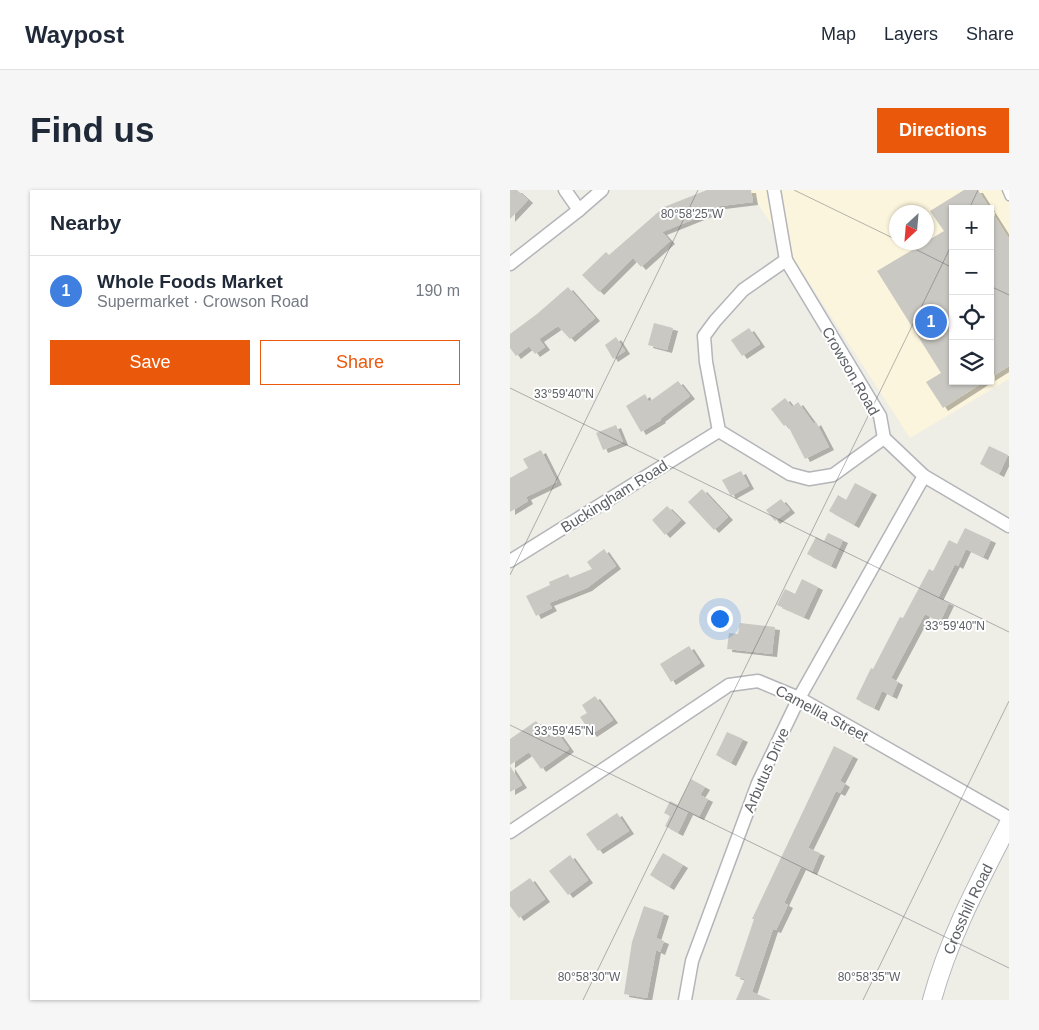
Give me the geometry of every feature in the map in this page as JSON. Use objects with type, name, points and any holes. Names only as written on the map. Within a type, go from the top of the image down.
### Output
[{"type":"main road","name":"Crosshill Road","points":[[932,1000],[939,975],[963,915],[1009,822]]},
{"type":"street","points":[[565,190],[579,210]]},
{"type":"street","points":[[510,264],[602,190]]},
{"type":"street","name":"Crowson Road","points":[[774,190],[786,260],[880,416],[884,438]]},
{"type":"street","points":[[786,260],[743,290],[704,336],[706,362],[719,431],[790,474],[809,479],[833,475],[884,438],[924,476],[1009,526]]},
{"type":"street","name":"Buckingham Road","points":[[510,561],[719,431]]},
{"type":"street","name":"Arbutus Drive","points":[[685,1000],[692,961],[758,782],[799,698],[924,476]]},
{"type":"street","name":"Camellia Street","points":[[510,832],[729,685],[758,681],[799,698],[1009,818]]},
{"type":"lane","points":[[1006,190],[1009,197]]},
{"type":"shaded area","points":[[749,190],[1009,190],[1009,379],[910,438]]},
{"type":"building","points":[[510,190],[517,190],[528,200],[510,219]]},
{"type":"building","points":[[707,190],[751,190],[753,202],[704,208],[707,214],[662,232],[670,241],[641,267],[633,258],[599,292],[582,275],[606,252],[609,255],[664,207]]},
{"type":"building","points":[[964,190],[978,190],[987,205],[949,205],[949,385],[979,385],[943,408],[926,382],[941,373],[877,271],[912,250],[934,250],[934,237],[944,231],[934,217],[934,209]]},
{"type":"building","points":[[994,215],[1009,239],[1009,366],[994,375]]},
{"type":"building","points":[[568,287],[595,318],[570,339],[558,326],[539,339],[545,347],[535,354],[529,346],[516,356],[510,348],[510,334]]},
{"type":"building","points":[[654,323],[673,328],[667,350],[648,345]]},
{"type":"building","points":[[749,328],[760,344],[742,356],[731,340]]},
{"type":"building","points":[[616,337],[625,351],[613,359],[605,345]]},
{"type":"building","points":[[678,381],[690,396],[661,420],[641,432],[626,406],[645,394],[649,402]]},
{"type":"building","points":[[785,398],[792,407],[798,402],[814,424],[816,422],[829,447],[805,459],[787,424],[784,426],[771,409]]},
{"type":"building","points":[[616,425],[623,442],[603,450],[596,433]]},
{"type":"building","points":[[989,446],[1008,455],[999,474],[980,464]]},
{"type":"building","points":[[541,450],[557,482],[526,497],[528,501],[510,512],[510,478],[528,468],[523,459]]},
{"type":"building","points":[[741,471],[749,486],[731,496],[722,480]]},
{"type":"building","points":[[855,483],[872,492],[854,525],[829,511],[838,495],[846,500]]},
{"type":"building","points":[[702,489],[728,517],[714,530],[688,502]]},
{"type":"building","points":[[781,499],[790,510],[775,521],[766,510]]},
{"type":"building","points":[[667,506],[681,520],[665,535],[652,520]]},
{"type":"building","points":[[965,528],[991,540],[983,557],[966,549],[958,566],[955,564],[938,598],[949,603],[940,622],[925,614],[891,678],[898,682],[892,696],[882,691],[874,708],[856,699],[871,668],[873,669],[900,617],[903,618],[929,569],[933,571],[949,540],[957,544]]},
{"type":"building","points":[[828,533],[843,540],[831,566],[807,554],[816,537],[824,541]]},
{"type":"building","points":[[604,549],[616,566],[587,588],[549,603],[552,608],[536,616],[526,596],[550,585],[549,582],[568,574],[570,578],[592,569],[587,562]]},
{"type":"building","points":[[802,579],[818,587],[804,617],[777,605],[785,589],[795,594]]},
{"type":"building","points":[[740,623],[775,627],[772,654],[727,649],[729,633],[738,634]]},
{"type":"building","points":[[689,646],[700,663],[671,682],[660,664]]},
{"type":"building","points":[[595,696],[613,720],[592,734],[580,717],[587,713],[582,705]]},
{"type":"building","points":[[536,721],[549,738],[557,732],[569,749],[541,769],[529,752],[510,765],[510,739]]},
{"type":"building","points":[[727,732],[743,739],[731,763],[716,755]]},
{"type":"building","points":[[834,746],[853,756],[840,781],[845,784],[840,793],[836,791],[808,848],[820,853],[812,872],[801,867],[784,903],[788,905],[776,930],[773,929],[752,992],[771,1000],[736,1000],[745,979],[735,976],[754,919],[752,919]]},
{"type":"building","points":[[510,766],[522,785],[510,792]]},
{"type":"building","points":[[691,779],[705,787],[700,795],[708,799],[699,817],[688,812],[678,833],[665,826],[670,816],[664,813],[670,801],[678,805]]},
{"type":"building","points":[[617,813],[629,831],[598,851],[586,834]]},
{"type":"building","points":[[663,853],[683,865],[669,887],[650,875]]},
{"type":"building","points":[[570,855],[588,880],[568,895],[549,871]]},
{"type":"building","points":[[530,878],[545,899],[519,918],[510,906],[510,892]]},
{"type":"building","points":[[644,906],[664,913],[656,938],[664,941],[660,952],[656,950],[647,998],[624,994],[632,942]]},
{"type":"place","name":"Whole Foods Market","points":[[931,322]]}]
